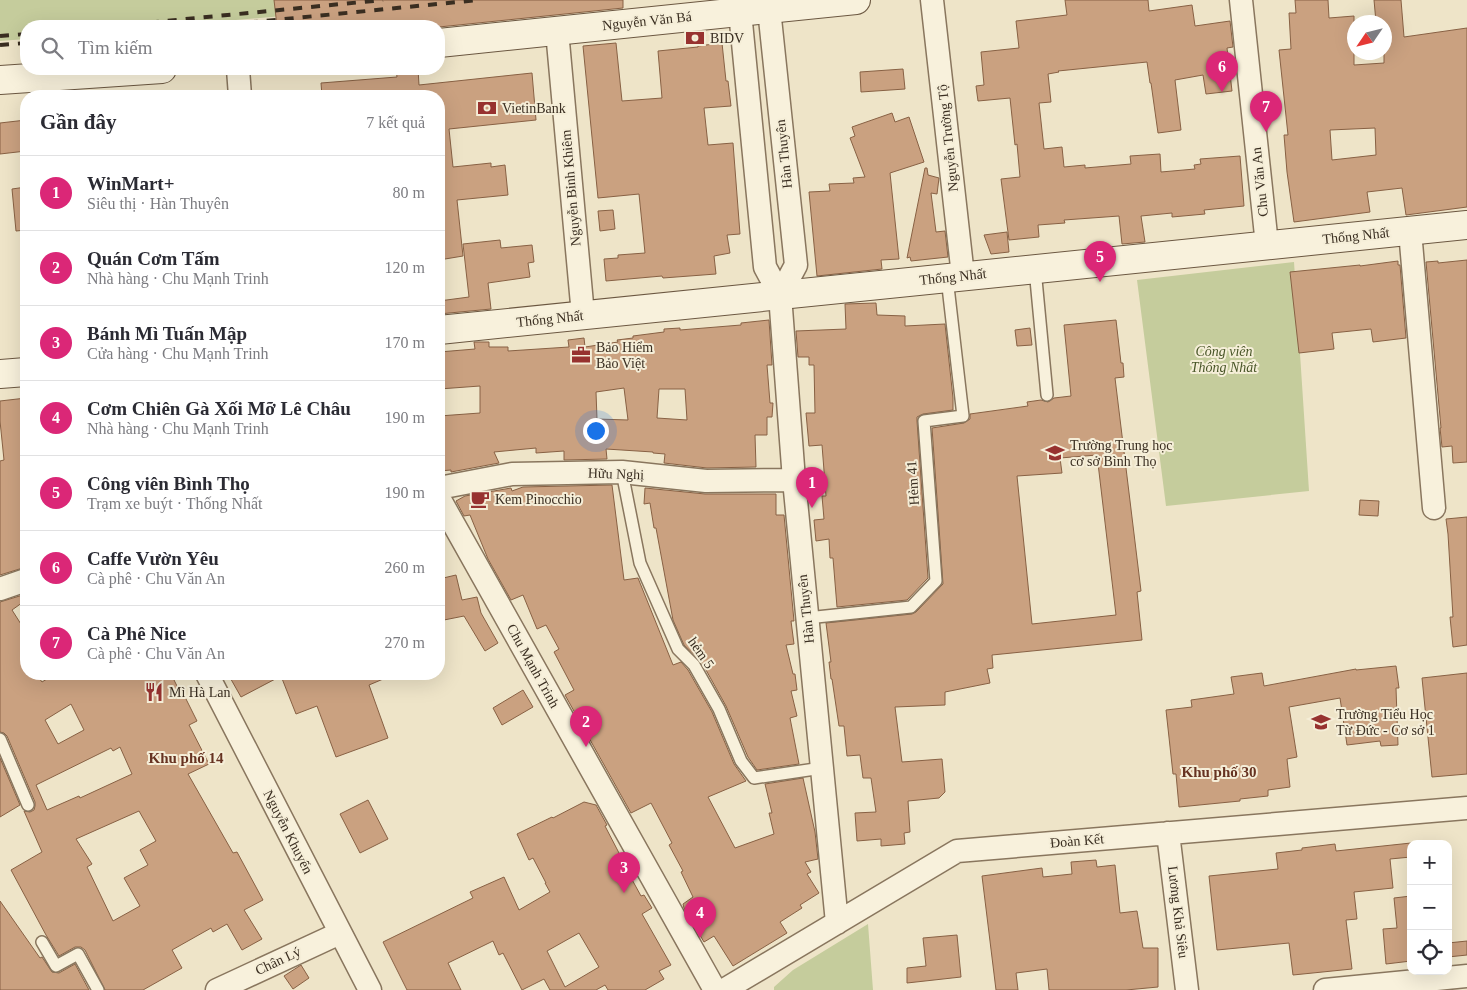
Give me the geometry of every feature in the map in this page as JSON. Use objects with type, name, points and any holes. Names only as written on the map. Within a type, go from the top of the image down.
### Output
[{"type":"street","name":"Nguyễn Văn Bá","points":[[445,42],[856,0]]},
{"type":"street","name":"Nguyễn Trường Tộ","points":[[932,0],[955,277]]},
{"type":"street","name":"Chu Văn An","points":[[1241,0],[1267,245]]},
{"type":"street","name":"Hàn Thuyên","points":[[769,9],[796,265],[780,295]]},
{"type":"street","name":"Hàn Thuyên","points":[[740,12],[765,267],[780,295],[794,480],[837,923]]},
{"type":"street","name":"Nguyễn Bỉnh Khiêm","points":[[557,31],[583,315]]},
{"type":"street","points":[[0,80],[74,75]]},
{"type":"street","points":[[238,75],[240,90]]},
{"type":"street","name":"Thống Nhất","points":[[445,329],[1467,225]]},
{"type":"street","points":[[1410,231],[1434,508]]},
{"type":"street","points":[[0,374],[20,372]]},
{"type":"street","name":"Hữu Nghị","points":[[445,487],[512,474],[622,472],[706,481],[794,480]]},
{"type":"street","name":"Chu Mạnh Trinh","points":[[445,509],[715,990]]},
{"type":"street","points":[[0,589],[20,582]]},
{"type":"street","name":"Nguyễn Khuyến","points":[[209,680],[370,990]]},
{"type":"street","name":"Đoàn Kết","points":[[724,990],[957,851],[1467,808]]},
{"type":"street","name":"Lương Khả Siêu","points":[[1168,833],[1188,990]]},
{"type":"street","name":"Chân Lý","points":[[216,990],[340,933]]},
{"type":"street","points":[[1325,990],[1467,976]]},
{"type":"lane","points":[[1035,269],[1047,395]]},
{"type":"lane","name":"Hẻm 41","points":[[807,618],[910,607],[936,581],[924,421],[964,416],[955,277]]},
{"type":"lane","name":"hẻm 5","points":[[622,472],[640,563],[678,649],[694,665],[719,709],[741,761],[754,778],[822,768]]},
{"type":"lane","points":[[0,739],[28,805]]},
{"type":"lane","points":[[42,942],[56,966],[78,954],[98,990]]},
{"type":"green space","points":[[0,0],[468,0],[236,20],[20,20],[20,39],[0,41]]},
{"type":"green space","name":"Công viên Thống Nhất","points":[[1294,262],[1309,491],[1166,506],[1137,280]]},
{"type":"green space","points":[[868,924],[873,990],[774,990],[774,987],[793,970]]},
{"type":"building","points":[[274,0],[623,0],[623,8],[445,26],[445,20],[276,20]]},
{"type":"building","points":[[1065,0],[1148,0],[1149,11],[1192,5],[1195,26],[1230,21],[1233,47],[1227,48],[1232,91],[1206,94],[1203,75],[1175,80],[1181,130],[1158,133],[1147,62],[1058,71],[1048,74],[1051,102],[1039,103],[1044,149],[1062,147],[1064,167],[1085,165],[1085,168],[1131,164],[1130,156],[1160,154],[1161,172],[1195,169],[1194,165],[1201,164],[1200,159],[1240,156],[1244,206],[1204,210],[1205,214],[1172,217],[1172,213],[1141,216],[1145,242],[1122,244],[1119,216],[1064,220],[1065,223],[1038,225],[1039,237],[1009,240],[1001,179],[1020,177],[1017,144],[1015,145],[1010,98],[978,101],[976,86],[984,85],[981,52],[1019,48],[1016,21],[1067,15]]},
{"type":"building","points":[[1295,0],[1328,0],[1329,18],[1347,17],[1347,60],[1354,60],[1354,65],[1384,63],[1384,60],[1392,60],[1392,15],[1375,15],[1374,0],[1401,0],[1404,37],[1467,28],[1467,207],[1406,215],[1402,188],[1367,192],[1370,212],[1294,222],[1287,172],[1284,135],[1288,135],[1279,50],[1291,49],[1289,13],[1296,13]],"holes":[[[1375,128],[1376,155],[1332,160],[1330,130]]]},
{"type":"building","points":[[616,43],[622,101],[662,98],[658,51],[722,43],[731,106],[704,108],[708,145],[733,143],[740,234],[727,235],[730,253],[714,256],[716,274],[606,281],[604,259],[618,258],[618,255],[645,253],[639,194],[598,198],[583,46]]},
{"type":"building","points":[[903,69],[905,89],[861,92],[860,72]]},
{"type":"building","points":[[532,73],[536,120],[449,129],[453,167],[491,163],[491,167],[505,165],[508,195],[457,200],[463,256],[445,259],[445,90],[322,90],[321,83],[397,77],[397,75],[418,75],[419,85]]},
{"type":"building","points":[[892,113],[895,122],[909,117],[924,162],[890,173],[899,259],[881,260],[882,269],[817,276],[809,192],[830,191],[829,184],[854,183],[853,178],[865,177],[850,138],[855,136],[852,127]]},
{"type":"building","points":[[20,121],[20,152],[0,154],[0,123]]},
{"type":"building","points":[[925,168],[927,168],[928,175],[939,178],[937,194],[931,193],[936,232],[945,231],[948,257],[911,261],[910,257],[907,258]]},
{"type":"building","points":[[20,188],[20,231],[16,231],[12,189]]},
{"type":"building","points":[[613,210],[615,229],[600,231],[598,211]]},
{"type":"building","points":[[1007,232],[1009,252],[991,254],[984,235]]},
{"type":"building","points":[[500,240],[501,248],[532,245],[534,262],[528,263],[530,277],[488,283],[491,309],[445,313],[445,300],[469,297],[463,244]]},
{"type":"building","points":[[1467,260],[1467,462],[1453,463],[1452,446],[1442,447],[1426,262],[1438,261],[1438,263]]},
{"type":"building","points":[[1398,261],[1398,265],[1400,265],[1406,338],[1373,342],[1371,329],[1332,333],[1334,349],[1299,353],[1290,272]]},
{"type":"building","points":[[876,303],[877,315],[905,316],[905,326],[945,324],[953,410],[923,414],[917,417],[928,578],[907,600],[837,607],[833,558],[830,558],[829,539],[816,541],[814,520],[824,519],[822,496],[826,496],[822,445],[809,446],[806,413],[815,413],[814,365],[809,365],[809,357],[798,357],[796,331],[846,329],[845,304]]},
{"type":"building","points":[[769,320],[772,365],[767,365],[770,403],[773,403],[772,417],[767,417],[767,435],[755,435],[756,467],[707,468],[664,463],[665,454],[606,449],[607,459],[564,460],[564,451],[536,453],[536,448],[494,452],[499,463],[451,472],[451,470],[445,470],[445,416],[480,413],[480,386],[445,389],[445,352],[475,349],[474,342],[489,342],[489,347],[508,347],[508,351],[569,347],[568,340],[584,338],[585,347],[618,342],[617,340],[633,338],[633,336],[664,332],[664,329],[680,328],[680,330],[741,325],[741,323]],"holes":[[[624,388],[628,420],[597,419],[596,392]],[[659,389],[685,389],[687,420],[657,418]]]},
{"type":"building","points":[[1116,320],[1124,377],[1115,378],[1141,591],[1137,592],[1142,640],[992,655],[993,668],[987,669],[990,683],[945,692],[945,705],[895,707],[902,762],[942,759],[945,792],[939,798],[908,801],[910,832],[904,833],[905,844],[881,846],[881,839],[857,841],[855,813],[876,812],[871,778],[863,778],[860,755],[847,756],[844,726],[839,726],[831,679],[829,662],[831,662],[826,623],[912,614],[943,584],[932,428],[964,423],[970,419],[970,414],[1028,406],[1027,402],[1041,400],[1048,402],[1054,398],[1071,396],[1064,325]],"holes":[[[1097,455],[1116,615],[1032,624],[1017,476],[1062,473],[1060,458]]]},
{"type":"building","points":[[1030,328],[1032,345],[1017,346],[1015,330]]},
{"type":"building","points":[[20,399],[20,569],[0,575],[0,461],[4,460],[0,401]]},
{"type":"building","points":[[612,485],[624,580],[638,578],[673,665],[681,662],[688,670],[712,712],[734,764],[746,781],[708,797],[735,848],[774,834],[769,813],[772,813],[765,784],[803,778],[815,832],[818,859],[805,862],[811,872],[807,874],[819,893],[800,905],[802,908],[780,922],[787,933],[733,966],[714,936],[704,942],[684,908],[683,904],[693,897],[681,872],[683,871],[669,845],[672,843],[651,803],[631,813],[565,695],[574,690],[554,652],[559,649],[546,625],[537,629],[523,595],[511,600],[488,559],[470,515],[464,516],[456,501],[465,496],[511,488],[512,491],[523,487]]},
{"type":"building","points":[[645,488],[705,494],[776,494],[776,515],[784,515],[794,621],[791,621],[794,644],[786,645],[793,674],[795,674],[797,690],[791,691],[797,716],[790,718],[799,764],[757,770],[748,757],[726,706],[701,661],[684,645],[673,620],[650,503],[644,504]]},
{"type":"building","points":[[1360,500],[1379,501],[1378,516],[1359,515]]},
{"type":"building","points":[[1467,517],[1467,645],[1453,647],[1450,617],[1453,617],[1446,519]]},
{"type":"building","points":[[456,575],[462,600],[477,597],[481,613],[498,643],[485,651],[464,616],[445,620],[445,578]]},
{"type":"building","points":[[20,596],[20,604],[12,610],[20,623],[20,680],[40,680],[42,682],[45,680],[174,680],[180,692],[182,691],[197,721],[189,725],[209,764],[188,774],[233,853],[237,852],[263,900],[244,910],[262,939],[242,950],[227,924],[213,932],[211,928],[172,950],[182,968],[143,990],[105,990],[85,950],[81,947],[75,947],[59,956],[11,870],[42,852],[24,811],[30,812],[34,810],[35,802],[7,736],[0,732],[0,602]],"holes":[[[71,704],[84,730],[58,744],[45,720]],[[120,747],[132,774],[80,798],[79,796],[47,810],[36,785],[111,748],[113,751]],[[139,811],[156,841],[140,850],[148,865],[124,878],[140,906],[113,921],[87,867],[92,864],[76,839]]]},
{"type":"building","points":[[1396,666],[1399,688],[1396,688],[1398,745],[1381,746],[1380,741],[1347,745],[1340,698],[1289,707],[1297,757],[1287,759],[1290,787],[1268,790],[1268,796],[1240,799],[1240,801],[1179,807],[1176,774],[1173,774],[1166,710],[1192,707],[1191,700],[1234,694],[1231,677],[1262,673],[1264,686],[1356,669]]},
{"type":"building","points":[[1467,673],[1467,774],[1432,777],[1422,678]]},
{"type":"building","points":[[231,680],[273,680],[241,697]]},
{"type":"building","points":[[283,680],[381,680],[369,685],[388,738],[336,757],[317,706],[296,714]]},
{"type":"building","points":[[523,690],[533,707],[502,725],[493,708]]},
{"type":"building","points":[[0,758],[20,805],[0,817]]},
{"type":"building","points":[[368,800],[388,839],[360,853],[340,814]]},
{"type":"building","points":[[584,802],[596,805],[607,825],[605,826],[618,854],[641,896],[644,895],[652,908],[642,914],[671,965],[659,971],[664,979],[645,990],[608,990],[605,985],[596,990],[550,990],[544,979],[522,990],[503,953],[499,955],[493,941],[448,963],[461,990],[407,990],[383,942],[473,898],[470,892],[504,877],[519,910],[550,892],[533,858],[529,860],[517,834]],"holes":[[[579,933],[599,967],[565,987],[547,951]]]},
{"type":"building","points":[[1407,843],[1407,857],[1390,859],[1393,888],[1354,892],[1357,919],[1346,920],[1352,969],[1293,975],[1289,943],[1217,950],[1209,876],[1278,869],[1276,853],[1335,844],[1336,851]]},
{"type":"building","points":[[1096,860],[1097,867],[1115,865],[1120,913],[1137,911],[1143,948],[1158,948],[1158,987],[1126,990],[1049,990],[1047,969],[1016,973],[1018,990],[996,990],[982,876],[1042,868],[1043,877],[1072,874],[1071,862]]},
{"type":"building","points":[[1407,896],[1407,961],[1386,964],[1383,929],[1397,928],[1394,898]]},
{"type":"building","points":[[0,901],[52,972],[59,973],[75,964],[89,990],[0,990]]},
{"type":"building","points":[[957,935],[961,977],[907,983],[907,968],[926,966],[923,938]]},
{"type":"building","points":[[1467,941],[1467,955],[1452,957],[1452,943]]},
{"type":"building","points":[[301,965],[309,978],[293,989],[284,976]]},
{"type":"railway","points":[[176,20],[383,0]]},
{"type":"railway","points":[[274,20],[479,0]]},
{"type":"railway","points":[[0,36],[20,34]]},
{"type":"railway","points":[[0,45],[20,43]]},
{"type":"place","name":"BIDV","points":[[695,38]]},
{"type":"place","name":"Caffe Vườn Yêu","points":[[1222,92]]},
{"type":"place","name":"VietinBank","points":[[487,108]]},
{"type":"place","name":"Cà Phê Nice","points":[[1266,132]]},
{"type":"place","name":"Công viên Bình Thọ","points":[[1100,282]]},
{"type":"place","name":"Bảo Hiểm Bảo Việt","points":[[581,355]]},
{"type":"place","name":"Trường Trung học cơ sở Bình Thọ","points":[[1055,453]]},
{"type":"place","name":"Kem Pinocchio","points":[[480,499]]},
{"type":"place","name":"WinMart+","points":[[812,508]]},
{"type":"place","name":"Mì Hà Lan","points":[[154,692]]},
{"type":"place","name":"Trường Tiểu Học Từ Đức - Cơ sở 1","points":[[1321,722]]},
{"type":"place","name":"Quán Cơm Tấm","points":[[586,747]]},
{"type":"place","name":"Bánh Mì Tuấn Mập","points":[[624,893]]},
{"type":"place","name":"Cơm Chiên Gà Xối Mỡ Lê Châu","points":[[700,938]]},
{"type":"district","name":"Khu phố 14","points":[[186,758]]},
{"type":"district","name":"Khu phố 30","points":[[1219,772]]}]
